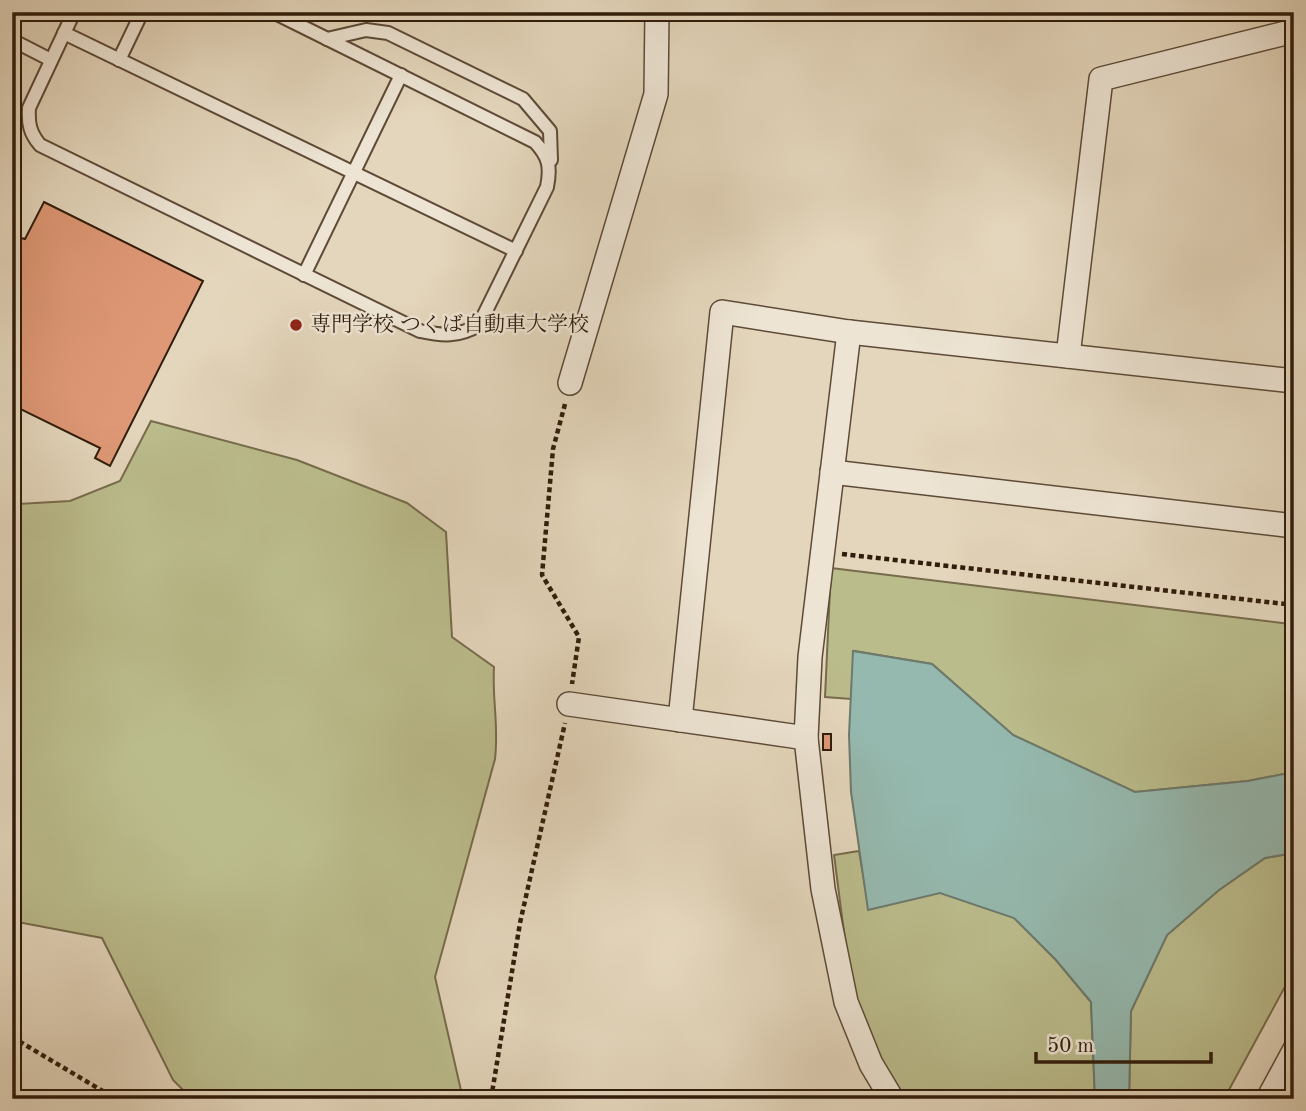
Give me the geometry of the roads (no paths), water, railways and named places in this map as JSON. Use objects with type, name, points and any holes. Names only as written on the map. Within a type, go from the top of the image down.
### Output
[{"type":"street","points":[[570,383],[656,94],[657,12]]},
{"type":"street","points":[[1068,356],[1101,79],[1294,31]]},
{"type":"street","points":[[680,720],[722,312],[849,332],[1294,380]]},
{"type":"street","points":[[849,332],[810,657],[806,738],[823,889],[846,1002],[871,1064],[892,1099]]},
{"type":"street","points":[[832,472],[1294,526]]},
{"type":"street","points":[[569,705],[806,738]]},
{"type":"street","points":[[1268,1099],[1294,1051]]},
{"type":"lane","points":[[74,12],[29,108],[28,124],[40,145],[420,331],[442,336],[463,334],[479,325],[547,187],[550,131],[523,99],[388,33],[366,30],[327,39]]},
{"type":"lane","points":[[119,60],[142,12]]},
{"type":"lane","points":[[273,12],[536,142],[546,153],[550,170]]},
{"type":"lane","points":[[64,33],[516,251]]},
{"type":"lane","points":[[12,40],[51,60]]},
{"type":"lane","points":[[304,275],[401,75]]},
{"type":"water","points":[[853,651],[932,664],[1013,735],[1135,792],[1248,781],[1294,772],[1294,853],[1265,858],[1219,890],[1167,935],[1131,1011],[1129,1099],[1095,1099],[1091,1002],[1056,960],[1014,918],[940,893],[868,910],[851,792],[849,735]]},
{"type":"place","name":"専門学校 つくば自動車大学校","points":[[296,325]]}]
